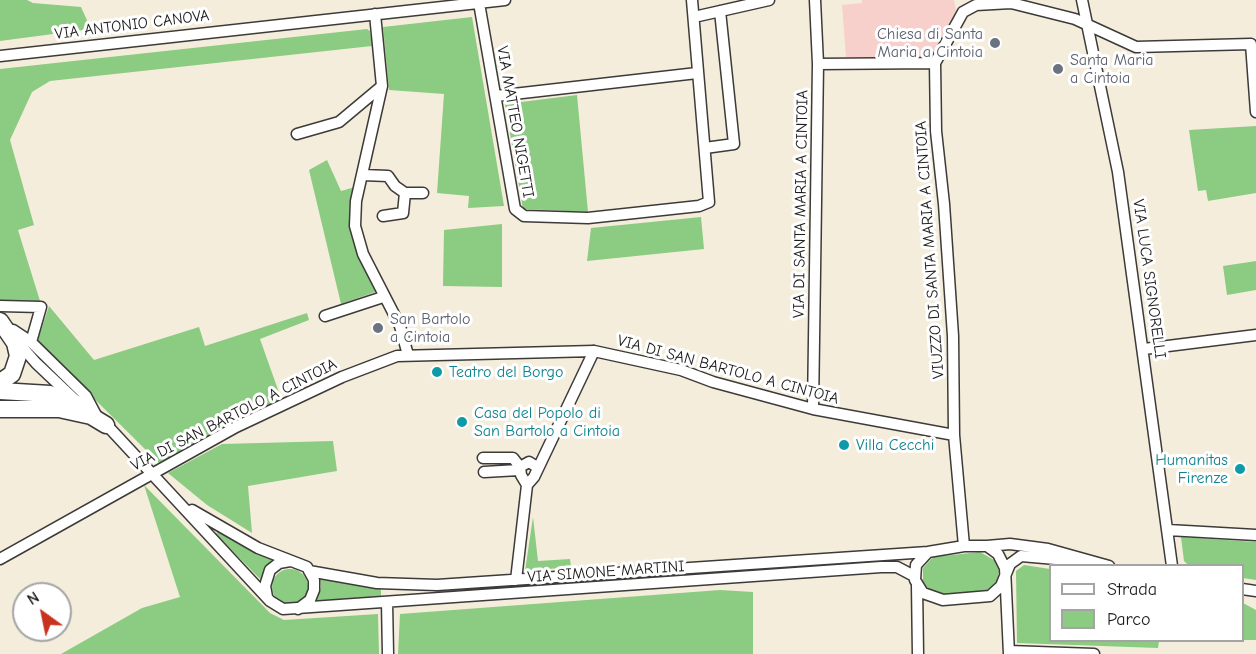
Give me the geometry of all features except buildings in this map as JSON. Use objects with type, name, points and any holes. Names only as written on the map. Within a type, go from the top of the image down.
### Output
[{"type":"highway","points":[[0,321],[18,350],[12,374],[0,382]]},
{"type":"highway","points":[[0,391],[58,396],[101,420]]},
{"type":"highway","points":[[0,409],[59,409],[101,420]]},
{"type":"street","name":"VIA ANTONIO CANOVA","points":[[0,56],[375,14],[444,3],[504,0]]},
{"type":"street","name":"VIA MATTEO NIGETTI","points":[[479,3],[515,208],[524,216],[609,217],[704,206],[710,199],[692,0]]},
{"type":"street","points":[[694,16],[769,0]]},
{"type":"street","name":"VIA DI SANTA MARIA A CINTOIA","points":[[813,409],[818,64],[815,0]]},
{"type":"street","name":"VIA LUCA SIGNORELLI","points":[[1082,0],[1118,172],[1172,564]]},
{"type":"street","points":[[818,64],[935,63],[960,15],[976,5],[1011,3],[1086,23],[1136,47],[1251,44],[1256,112]]},
{"type":"street","points":[[705,148],[734,144],[720,11]]},
{"type":"street","points":[[375,14],[381,86],[362,175],[355,226],[363,254],[383,297],[400,326],[408,354]]},
{"type":"street","name":"VIUZZO DI SANTA MARIA A CINTOIA","points":[[935,63],[936,131],[944,204],[953,336],[954,435]]},
{"type":"street","points":[[496,96],[697,73]]},
{"type":"street","points":[[297,134],[339,122],[381,86]]},
{"type":"street","points":[[362,175],[388,176],[395,186],[405,193],[423,193]]},
{"type":"street","points":[[383,216],[403,213],[405,193]]},
{"type":"street","points":[[325,316],[383,297]]},
{"type":"street","points":[[0,306],[41,307],[31,342]]},
{"type":"street","name":"VIA SIMONE MARTINI","points":[[0,321],[31,342],[86,396],[101,420]]},
{"type":"street","name":"VIA SIMONE MARTINI","points":[[0,321],[36,363],[70,396],[101,420],[268,597],[283,609],[881,567],[897,567],[915,580],[923,593],[938,600],[984,598],[999,589],[1012,561],[1024,555],[1090,562]]},
{"type":"street","points":[[1144,349],[1256,334]]},
{"type":"street","points":[[516,580],[527,485],[594,351]]},
{"type":"street","name":"VIA DI SAN BARTOLO A CINTOIA","points":[[0,559],[236,427],[375,363],[408,354],[594,351],[670,368],[813,409],[954,435]]},
{"type":"street","points":[[954,435],[964,546]]},
{"type":"street","points":[[483,458],[513,459],[520,468],[527,485]]},
{"type":"street","points":[[484,472],[520,468],[530,462],[537,467]]},
{"type":"street","name":"VIA SIMONE MARTINI","points":[[182,504],[258,548],[303,564],[309,571],[356,581],[396,585],[516,580],[928,552],[964,546],[1010,544],[1048,549],[1100,564]]},
{"type":"street","points":[[1167,530],[1256,535]]},
{"type":"street","points":[[987,546],[1000,558],[1006,573],[1009,652],[1094,654]]},
{"type":"street","points":[[918,654],[915,580],[918,562],[928,552]]},
{"type":"street","points":[[268,597],[265,586],[270,570],[279,563],[290,561]]},
{"type":"street","points":[[297,609],[312,595],[314,585],[309,571]]},
{"type":"street","points":[[387,602],[388,654]]},
{"type":"shaded area","points":[[862,0],[954,0],[956,11],[949,30],[931,57],[846,57],[842,5],[862,3]]},
{"type":"green space","points":[[0,0],[27,0],[33,3],[81,7],[91,29],[0,41]]},
{"type":"green space","points":[[472,17],[504,206],[468,208],[469,196],[437,193],[444,94],[389,90],[383,27]]},
{"type":"green space","points":[[367,29],[370,31],[372,46],[50,81],[32,92],[10,140],[34,225],[18,230],[40,301],[0,300],[0,69]]},
{"type":"green space","points":[[577,95],[588,212],[523,209],[505,104]]},
{"type":"green space","points":[[1256,126],[1256,193],[1208,201],[1206,190],[1198,191],[1189,130]]},
{"type":"green space","points":[[327,160],[341,191],[355,187],[352,204],[378,291],[341,304],[309,170]]},
{"type":"green space","points":[[701,217],[704,249],[587,261],[591,228]]},
{"type":"green space","points":[[502,224],[502,287],[443,286],[444,230]]},
{"type":"green space","points":[[1256,261],[1256,290],[1227,295],[1223,266]]},
{"type":"green space","points":[[49,306],[94,360],[199,327],[205,346],[307,313],[309,320],[260,339],[282,401],[159,463],[37,342]]},
{"type":"green space","points":[[333,441],[337,471],[248,486],[252,533],[207,505],[168,473],[222,444]]},
{"type":"green space","points":[[144,485],[270,613],[284,620],[378,614],[379,654],[61,654],[142,608],[180,597]]},
{"type":"green space","points":[[533,517],[538,561],[570,559],[571,567],[525,571]]},
{"type":"green space","points":[[218,531],[276,560],[261,580],[216,534]]},
{"type":"green space","points":[[1181,537],[1256,542],[1256,580],[1244,578],[1244,564],[1187,564],[1184,561]]},
{"type":"green space","points":[[980,552],[994,560],[999,571],[997,582],[987,591],[940,595],[929,590],[923,581],[923,568],[933,557]]},
{"type":"green space","points":[[1024,565],[1049,569],[1049,642],[1159,642],[1158,648],[1017,643],[1016,571]]},
{"type":"green space","points":[[290,569],[302,575],[308,587],[302,599],[290,605],[278,599],[272,587],[278,575]]},
{"type":"green space","points":[[320,577],[381,589],[381,598],[316,602],[321,587]]},
{"type":"green space","points":[[720,590],[753,592],[753,654],[398,654],[400,614]]},
{"type":"green space","points":[[1244,604],[1256,610],[1256,640],[1244,640]]},
{"type":"place","name":"Chiesa di Santa Maria a Cintoia","points":[[995,43]]},
{"type":"place","name":"Santa Maria a Cintoia","points":[[1058,69]]},
{"type":"place","name":"San Bartolo a Cintoia","points":[[378,328]]},
{"type":"place","name":"Teatro del Borgo","points":[[437,372]]},
{"type":"place","name":"Casa del Popolo di San Bartolo a Cintoia","points":[[462,422]]},
{"type":"place","name":"Villa Cecchi","points":[[844,445]]},
{"type":"place","name":"Humanitas Firenze","points":[[1240,469]]}]
